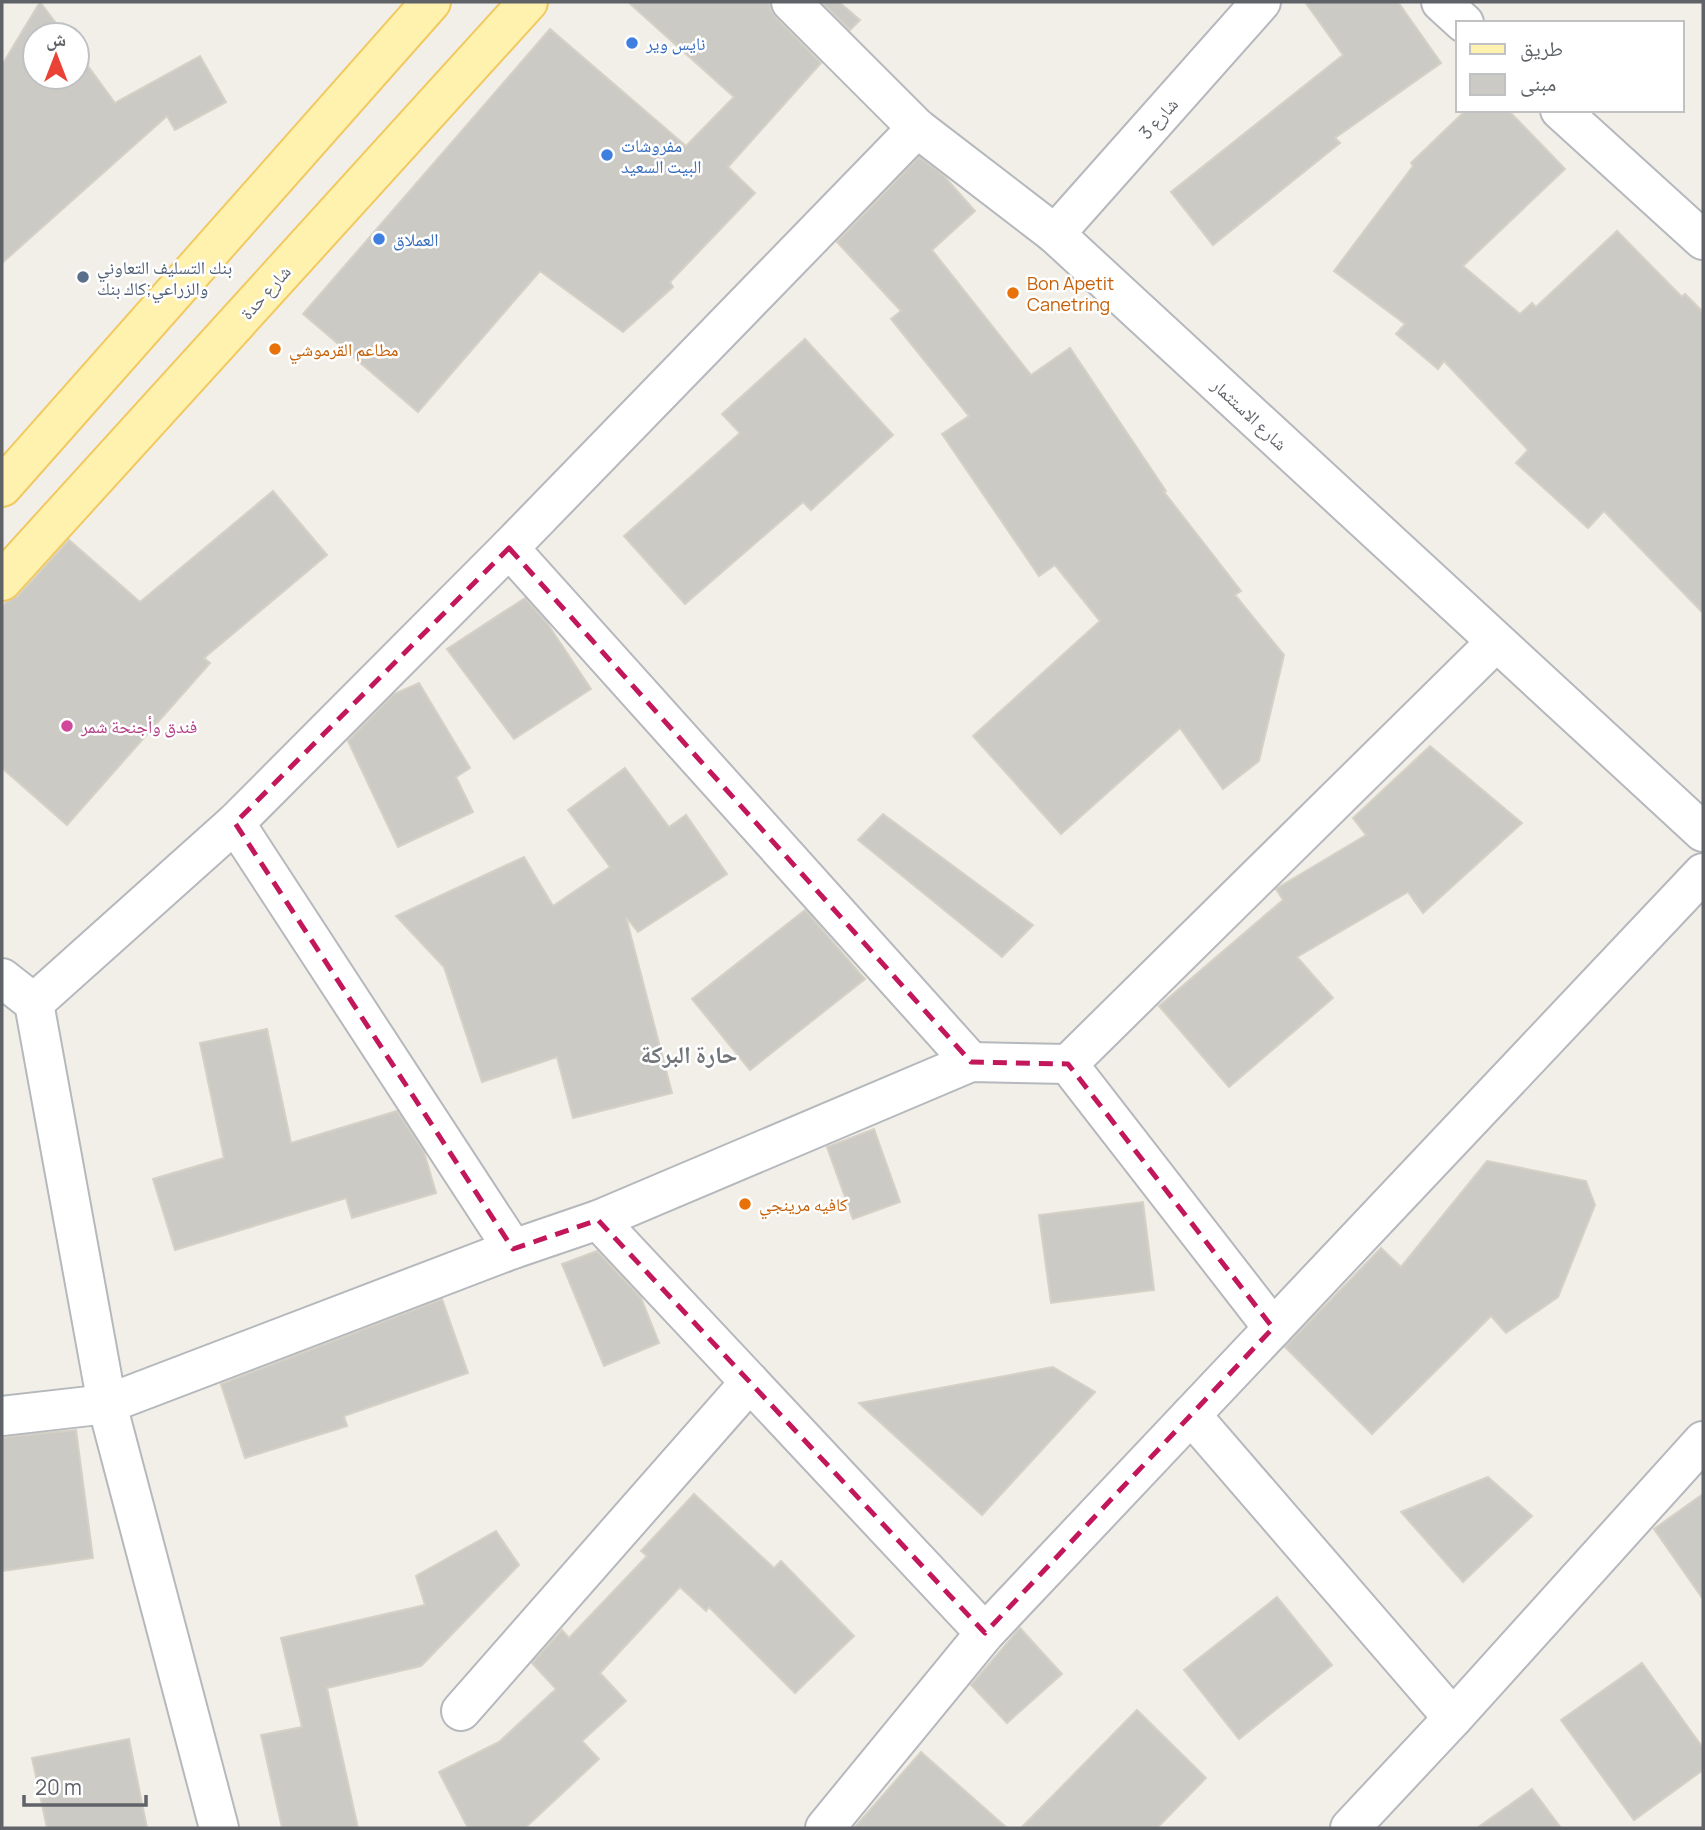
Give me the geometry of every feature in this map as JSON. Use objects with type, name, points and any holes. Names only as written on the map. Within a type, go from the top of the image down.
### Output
[{"type":"main road","points":[[2,487],[431,2]]},
{"type":"main road","name":"شارع حدة","points":[[2,582],[528,2]]},
{"type":"street","name":"شارع الاستثمار","points":[[791,2],[917,128],[1055,234],[1703,832]]},
{"type":"street","name":"شارع 3","points":[[1055,234],[1261,2]]},
{"type":"street","points":[[1441,2],[1462,21]]},
{"type":"street","points":[[1562,112],[1703,240]]},
{"type":"street","points":[[34,1003],[235,823],[509,548],[917,128]]},
{"type":"street","points":[[509,548],[971,1062]]},
{"type":"street","points":[[2,1416],[107,1404],[598,1220],[971,1062],[1068,1064],[1496,642]]},
{"type":"street","points":[[235,823],[513,1250]]},
{"type":"street","points":[[825,1828],[985,1633],[1703,873]]},
{"type":"street","points":[[2,978],[34,1003],[107,1404],[219,1828]]},
{"type":"street","points":[[1068,1064],[1273,1328]]},
{"type":"street","points":[[598,1220],[985,1633]]},
{"type":"street","points":[[461,1711],[750,1382]]},
{"type":"street","points":[[1191,1415],[1453,1718]]},
{"type":"street","points":[[1350,1828],[1703,1441]]},
{"type":"highlighted area","points":[[509,548],[971,1062],[1068,1064],[1273,1328],[985,1633],[598,1220],[513,1249],[235,823]]},
{"type":"building","points":[[40,2],[54,21],[29,21]]},
{"type":"building","points":[[628,2],[770,2],[770,8],[776,17],[821,63],[728,167],[755,193],[670,282],[673,287],[623,332],[540,271],[418,412],[303,314],[550,29],[686,146],[734,97]]},
{"type":"building","points":[[822,2],[839,2],[860,20],[850,30]]},
{"type":"building","points":[[1305,2],[1398,2],[1441,63],[1335,138],[1340,143],[1213,245],[1171,192],[1343,55]]},
{"type":"building","points":[[21,34],[21,91],[91,91],[91,70],[115,103],[200,56],[226,102],[175,130],[167,116],[2,263],[2,65]]},
{"type":"building","points":[[1464,112],[1510,112],[1565,169],[1463,266],[1520,314],[1532,303],[1536,307],[1617,231],[1682,297],[1685,294],[1703,312],[1703,613],[1604,511],[1588,528],[1516,463],[1528,450],[1444,361],[1438,369],[1396,334],[1405,324],[1334,271],[1413,166],[1411,163]]},
{"type":"building","points":[[919,157],[943,175],[975,211],[932,250],[1031,375],[1070,348],[1166,491],[1164,492],[1241,591],[1235,595],[1284,655],[1259,761],[1223,789],[1180,728],[1061,834],[973,736],[1100,621],[1055,565],[1039,576],[942,434],[969,416],[891,319],[901,311],[837,242]]},
{"type":"building","points":[[805,339],[893,435],[811,510],[803,502],[685,604],[624,536],[740,433],[722,414]]},
{"type":"building","points":[[273,491],[327,555],[204,658],[210,663],[67,825],[2,768],[2,607],[18,596],[69,540],[140,602]]},
{"type":"building","points":[[525,598],[547,623],[591,689],[514,739],[447,649]]},
{"type":"building","points":[[419,683],[470,768],[456,777],[473,812],[398,847],[348,741],[394,694]]},
{"type":"building","points":[[1430,746],[1522,823],[1423,913],[1408,892],[1297,957],[1333,998],[1229,1087],[1159,1006],[1283,900],[1276,889],[1366,835],[1353,818]]},
{"type":"building","points":[[625,768],[669,827],[686,815],[727,874],[638,932],[626,917],[672,1093],[573,1118],[557,1057],[482,1082],[444,967],[396,916],[524,857],[553,906],[610,867],[568,810]]},
{"type":"building","points":[[883,814],[1033,925],[1002,957],[858,840]]},
{"type":"building","points":[[805,910],[865,979],[750,1070],[692,999]]},
{"type":"building","points":[[267,1029],[291,1143],[397,1111],[424,1152],[436,1193],[352,1218],[346,1198],[175,1250],[153,1179],[224,1158],[200,1043]]},
{"type":"building","points":[[874,1129],[900,1202],[853,1219],[827,1147]]},
{"type":"building","points":[[1487,1161],[1586,1181],[1595,1205],[1558,1297],[1506,1333],[1491,1316],[1372,1434],[1285,1347],[1381,1248],[1401,1267]]},
{"type":"building","points":[[1143,1202],[1154,1290],[1051,1303],[1039,1215]]},
{"type":"building","points":[[597,1251],[641,1298],[659,1343],[604,1366],[562,1264]]},
{"type":"building","points":[[442,1299],[468,1373],[344,1416],[347,1426],[245,1458],[221,1384]]},
{"type":"building","points":[[1053,1367],[1095,1392],[982,1515],[859,1403]]},
{"type":"building","points":[[76,1430],[93,1558],[2,1571],[2,1437]]},
{"type":"building","points":[[1488,1477],[1532,1516],[1463,1582],[1401,1512]]},
{"type":"building","points":[[694,1494],[774,1568],[781,1561],[854,1636],[795,1693],[709,1607],[706,1611],[680,1587],[600,1673],[626,1701],[582,1741],[599,1759],[525,1828],[468,1828],[439,1772],[499,1742],[556,1689],[532,1663],[562,1630],[569,1638],[647,1556],[641,1551]]},
{"type":"building","points":[[1703,1494],[1703,1599],[1654,1529]]},
{"type":"building","points":[[496,1531],[519,1565],[421,1666],[327,1688],[358,1828],[282,1828],[261,1735],[302,1727],[281,1638],[425,1605],[416,1576]]},
{"type":"building","points":[[1277,1597],[1332,1665],[1239,1739],[1184,1670]]},
{"type":"building","points":[[1020,1628],[1062,1674],[1007,1723],[971,1685]]},
{"type":"building","points":[[1642,1663],[1703,1748],[1703,1770],[1634,1820],[1561,1720]]},
{"type":"building","points":[[1137,1710],[1206,1778],[1157,1828],[1021,1828]]},
{"type":"building","points":[[129,1739],[147,1828],[47,1828],[32,1758]]},
{"type":"building","points":[[921,1752],[1007,1828],[854,1828]]},
{"type":"building","points":[[1532,1789],[1561,1828],[1477,1828]]},
{"type":"place","name":"نايس وير","points":[[632,43]]},
{"type":"place","name":"مفروشات البيت السعيد","points":[[607,155]]},
{"type":"place","name":"العملاق","points":[[379,239]]},
{"type":"place","name":"بنك التسليف التعاوني والزراعي;كاك بنك","points":[[83,277]]},
{"type":"place","name":"Bon Apetit Canetring","points":[[1013,293]]},
{"type":"place","name":"مطاعم القرموشي","points":[[275,349]]},
{"type":"place","name":"فندق وأجنحة شمر","points":[[67,726]]},
{"type":"place","name":"كافيه مرينجي","points":[[745,1204]]},
{"type":"district","name":"حارة البركة","points":[[689,1053]]}]
